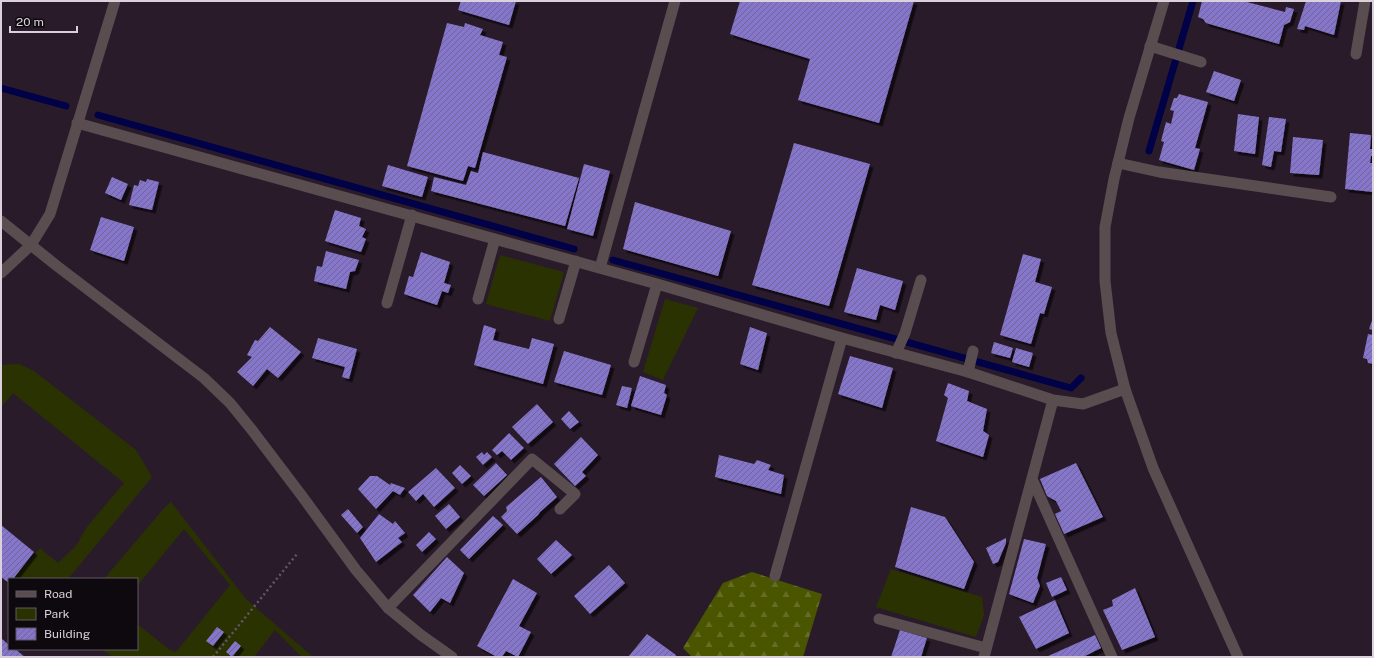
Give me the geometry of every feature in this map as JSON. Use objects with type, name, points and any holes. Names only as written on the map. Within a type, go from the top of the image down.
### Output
[{"type":"street","points":[[1,273],[31,245],[50,214],[114,1]]},
{"type":"street","points":[[600,268],[675,1]]},
{"type":"street","points":[[1164,1],[1129,118],[1118,163],[1105,227],[1105,280],[1111,333],[1125,390],[1153,468],[1238,657]]},
{"type":"street","points":[[1356,54],[1365,1]]},
{"type":"street","points":[[1150,46],[1201,62]]},
{"type":"street","points":[[77,122],[576,261],[842,338],[968,372],[1053,400],[1083,404],[1125,390]]},
{"type":"street","points":[[1118,163],[1159,172],[1331,198]]},
{"type":"street","points":[[387,303],[412,216]]},
{"type":"street","points":[[1,221],[94,295],[204,378],[230,403],[298,490],[356,570],[388,608],[421,635],[452,657]]},
{"type":"street","points":[[478,299],[495,239]]},
{"type":"street","points":[[559,319],[576,261]]},
{"type":"street","points":[[896,353],[905,333],[921,280]]},
{"type":"street","points":[[634,362],[657,284]]},
{"type":"street","points":[[775,576],[842,338]]},
{"type":"street","points":[[968,372],[973,351]]},
{"type":"street","points":[[879,619],[985,653],[1053,400]]},
{"type":"street","points":[[388,608],[532,459],[575,494],[560,509]]},
{"type":"street","points":[[1032,479],[1112,657]]},
{"type":"path","points":[[213,657],[297,554]]},
{"type":"green space","points":[[500,255],[564,272],[550,321],[486,304]]},
{"type":"green space","points":[[665,299],[698,308],[663,380],[643,372]]},
{"type":"green space","points":[[19,364],[34,371],[136,450],[152,477],[69,578],[14,578],[40,548],[58,563],[76,546],[87,527],[124,483],[13,393],[1,407],[1,365]]},
{"type":"green space","points":[[171,502],[246,599],[313,657],[302,657],[275,630],[254,657],[113,657],[102,650],[138,650],[138,625],[170,650],[176,652],[230,585],[184,529],[138,585],[138,578],[105,578],[165,507]]},
{"type":"green space","points":[[891,569],[982,597],[984,615],[976,637],[876,607]]},
{"type":"green space","points":[[752,572],[822,594],[803,657],[692,657],[683,648],[723,583]]},
{"type":"building","points":[[461,1],[516,1],[509,25],[458,10]]},
{"type":"building","points":[[740,1],[914,1],[879,123],[798,100],[810,59],[730,34]]},
{"type":"building","points":[[1202,1],[1243,1],[1285,12],[1286,7],[1294,9],[1290,22],[1284,25],[1279,44],[1206,23],[1203,19],[1198,17]]},
{"type":"building","points":[[1306,1],[1341,1],[1334,35],[1305,26],[1304,30],[1297,29]]},
{"type":"building","points":[[447,23],[464,27],[465,23],[483,29],[480,35],[503,42],[499,55],[507,57],[475,168],[468,166],[463,181],[407,166]]},
{"type":"building","points":[[1214,71],[1241,80],[1234,101],[1206,92]]},
{"type":"building","points":[[1179,94],[1208,102],[1195,148],[1200,149],[1194,170],[1159,160],[1164,142],[1161,141],[1166,122],[1171,124],[1174,111],[1170,110],[1174,98],[1177,98]]},
{"type":"building","points":[[1238,114],[1259,117],[1255,154],[1234,151]]},
{"type":"building","points":[[1269,117],[1286,119],[1281,152],[1274,151],[1271,167],[1262,165]]},
{"type":"building","points":[[1350,133],[1371,135],[1370,149],[1373,149],[1373,156],[1371,156],[1370,163],[1373,163],[1373,192],[1345,189]]},
{"type":"building","points":[[1293,137],[1323,140],[1319,175],[1290,173]]},
{"type":"building","points":[[794,143],[870,164],[829,306],[752,285]]},
{"type":"building","points":[[483,152],[579,178],[565,226],[431,191],[434,177],[466,185],[471,171],[478,173]]},
{"type":"building","points":[[584,164],[610,171],[593,236],[567,229]]},
{"type":"building","points":[[388,165],[428,177],[422,197],[382,186]]},
{"type":"building","points":[[112,177],[128,184],[121,200],[105,193]]},
{"type":"building","points":[[147,179],[159,182],[152,210],[129,205],[134,185],[138,186],[140,180],[146,182]]},
{"type":"building","points":[[635,202],[731,231],[718,276],[623,249]]},
{"type":"building","points":[[335,210],[361,218],[359,226],[366,229],[362,237],[366,239],[361,252],[325,241]]},
{"type":"building","points":[[101,217],[134,227],[124,261],[90,250]]},
{"type":"building","points":[[326,251],[359,260],[355,271],[350,272],[346,289],[314,281],[317,266],[322,267]]},
{"type":"building","points":[[421,252],[450,262],[444,283],[451,285],[448,293],[442,291],[437,305],[404,294],[409,276],[413,277]]},
{"type":"building","points":[[1023,254],[1041,259],[1035,282],[1052,287],[1044,314],[1040,313],[1031,344],[1000,335]]},
{"type":"building","points":[[857,268],[903,281],[895,310],[880,305],[876,320],[844,312]]},
{"type":"building","points":[[1373,318],[1373,330],[1369,329]]},
{"type":"building","points":[[484,325],[496,329],[493,340],[529,349],[532,338],[554,344],[543,384],[474,365]]},
{"type":"building","points":[[270,327],[301,352],[278,378],[267,369],[253,386],[237,372],[252,357],[247,355],[255,340],[258,341]]},
{"type":"building","points":[[750,327],[767,333],[758,370],[740,364]]},
{"type":"building","points":[[1368,334],[1373,335],[1373,364],[1368,363],[1367,359],[1363,358]]},
{"type":"building","points":[[318,338],[357,349],[349,379],[342,377],[345,367],[312,358]]},
{"type":"building","points":[[994,342],[1013,348],[1010,358],[991,353]]},
{"type":"building","points":[[1016,348],[1033,353],[1029,367],[1012,362]]},
{"type":"building","points":[[564,351],[611,365],[602,395],[554,382]]},
{"type":"building","points":[[850,356],[893,368],[882,408],[838,394]]},
{"type":"building","points":[[640,376],[666,385],[664,393],[667,395],[661,415],[631,406]]},
{"type":"building","points":[[948,383],[969,391],[967,401],[987,409],[983,431],[989,435],[983,457],[936,441],[948,398],[944,395]]},
{"type":"building","points":[[622,386],[632,388],[627,408],[616,405]]},
{"type":"building","points":[[537,404],[553,422],[528,444],[512,427]]},
{"type":"building","points":[[569,411],[579,422],[570,429],[561,419]]},
{"type":"building","points":[[509,433],[524,448],[511,460],[502,451],[497,455],[492,450]]},
{"type":"building","points":[[581,437],[598,455],[582,472],[586,476],[575,486],[554,464]]},
{"type":"building","points":[[482,452],[484,455],[487,452],[492,457],[483,465],[476,457]]},
{"type":"building","points":[[719,455],[754,464],[757,460],[771,465],[768,470],[784,475],[781,494],[715,477]]},
{"type":"building","points":[[496,463],[507,475],[484,496],[473,485]]},
{"type":"building","points":[[1076,463],[1103,517],[1064,534],[1055,514],[1061,511],[1056,501],[1047,496],[1040,479]]},
{"type":"building","points":[[460,465],[471,476],[462,484],[452,473]]},
{"type":"building","points":[[436,468],[455,488],[434,507],[423,494],[416,501],[408,492]]},
{"type":"building","points":[[370,476],[377,476],[390,485],[391,483],[405,488],[400,495],[393,491],[376,509],[358,489]]},
{"type":"building","points":[[541,477],[557,497],[517,534],[501,517],[507,511],[506,507]]},
{"type":"building","points":[[449,504],[460,517],[446,529],[435,516]]},
{"type":"building","points":[[911,507],[945,517],[974,562],[964,589],[895,567]]},
{"type":"building","points":[[348,509],[363,527],[357,533],[341,515]]},
{"type":"building","points":[[379,514],[393,524],[395,521],[405,533],[398,538],[402,542],[376,562],[360,538]]},
{"type":"building","points":[[493,516],[503,525],[469,559],[460,550]]},
{"type":"building","points":[[1,525],[34,552],[14,578],[8,578],[8,582],[1,577]]},
{"type":"building","points":[[429,532],[436,539],[422,552],[416,545]]},
{"type":"building","points":[[1006,538],[1006,543],[998,562],[993,564],[986,548]]},
{"type":"building","points":[[1024,539],[1046,544],[1037,578],[1040,586],[1033,603],[1009,594]]},
{"type":"building","points":[[556,540],[572,555],[551,574],[537,559]]},
{"type":"building","points":[[447,557],[464,573],[450,603],[441,598],[430,612],[413,595]]},
{"type":"building","points":[[609,565],[625,583],[590,614],[574,596]]},
{"type":"building","points":[[1061,577],[1067,590],[1052,597],[1046,583]]},
{"type":"building","points":[[513,579],[537,593],[519,626],[531,632],[518,657],[506,651],[502,657],[497,657],[477,646]]},
{"type":"building","points":[[1135,588],[1155,637],[1122,650],[1103,610],[1113,606],[1112,600]]},
{"type":"building","points":[[1055,600],[1069,633],[1036,649],[1019,617]]},
{"type":"building","points":[[217,627],[224,632],[213,646],[206,641]]},
{"type":"building","points":[[900,630],[927,638],[921,657],[891,657]]},
{"type":"building","points":[[647,634],[676,655],[675,657],[628,657]]},
{"type":"building","points":[[1095,635],[1101,648],[1085,657],[1046,657]]},
{"type":"building","points":[[1,638],[8,644],[8,650],[16,650],[25,657],[1,657]]},
{"type":"building","points":[[235,641],[241,646],[232,657],[226,652]]},
{"type":"waterway","points":[[1149,151],[1193,1]]},
{"type":"waterway","points":[[1,88],[66,106]]},
{"type":"waterway","points":[[98,115],[574,249]]},
{"type":"waterway","points":[[613,260],[1071,388],[1081,378]]}]
